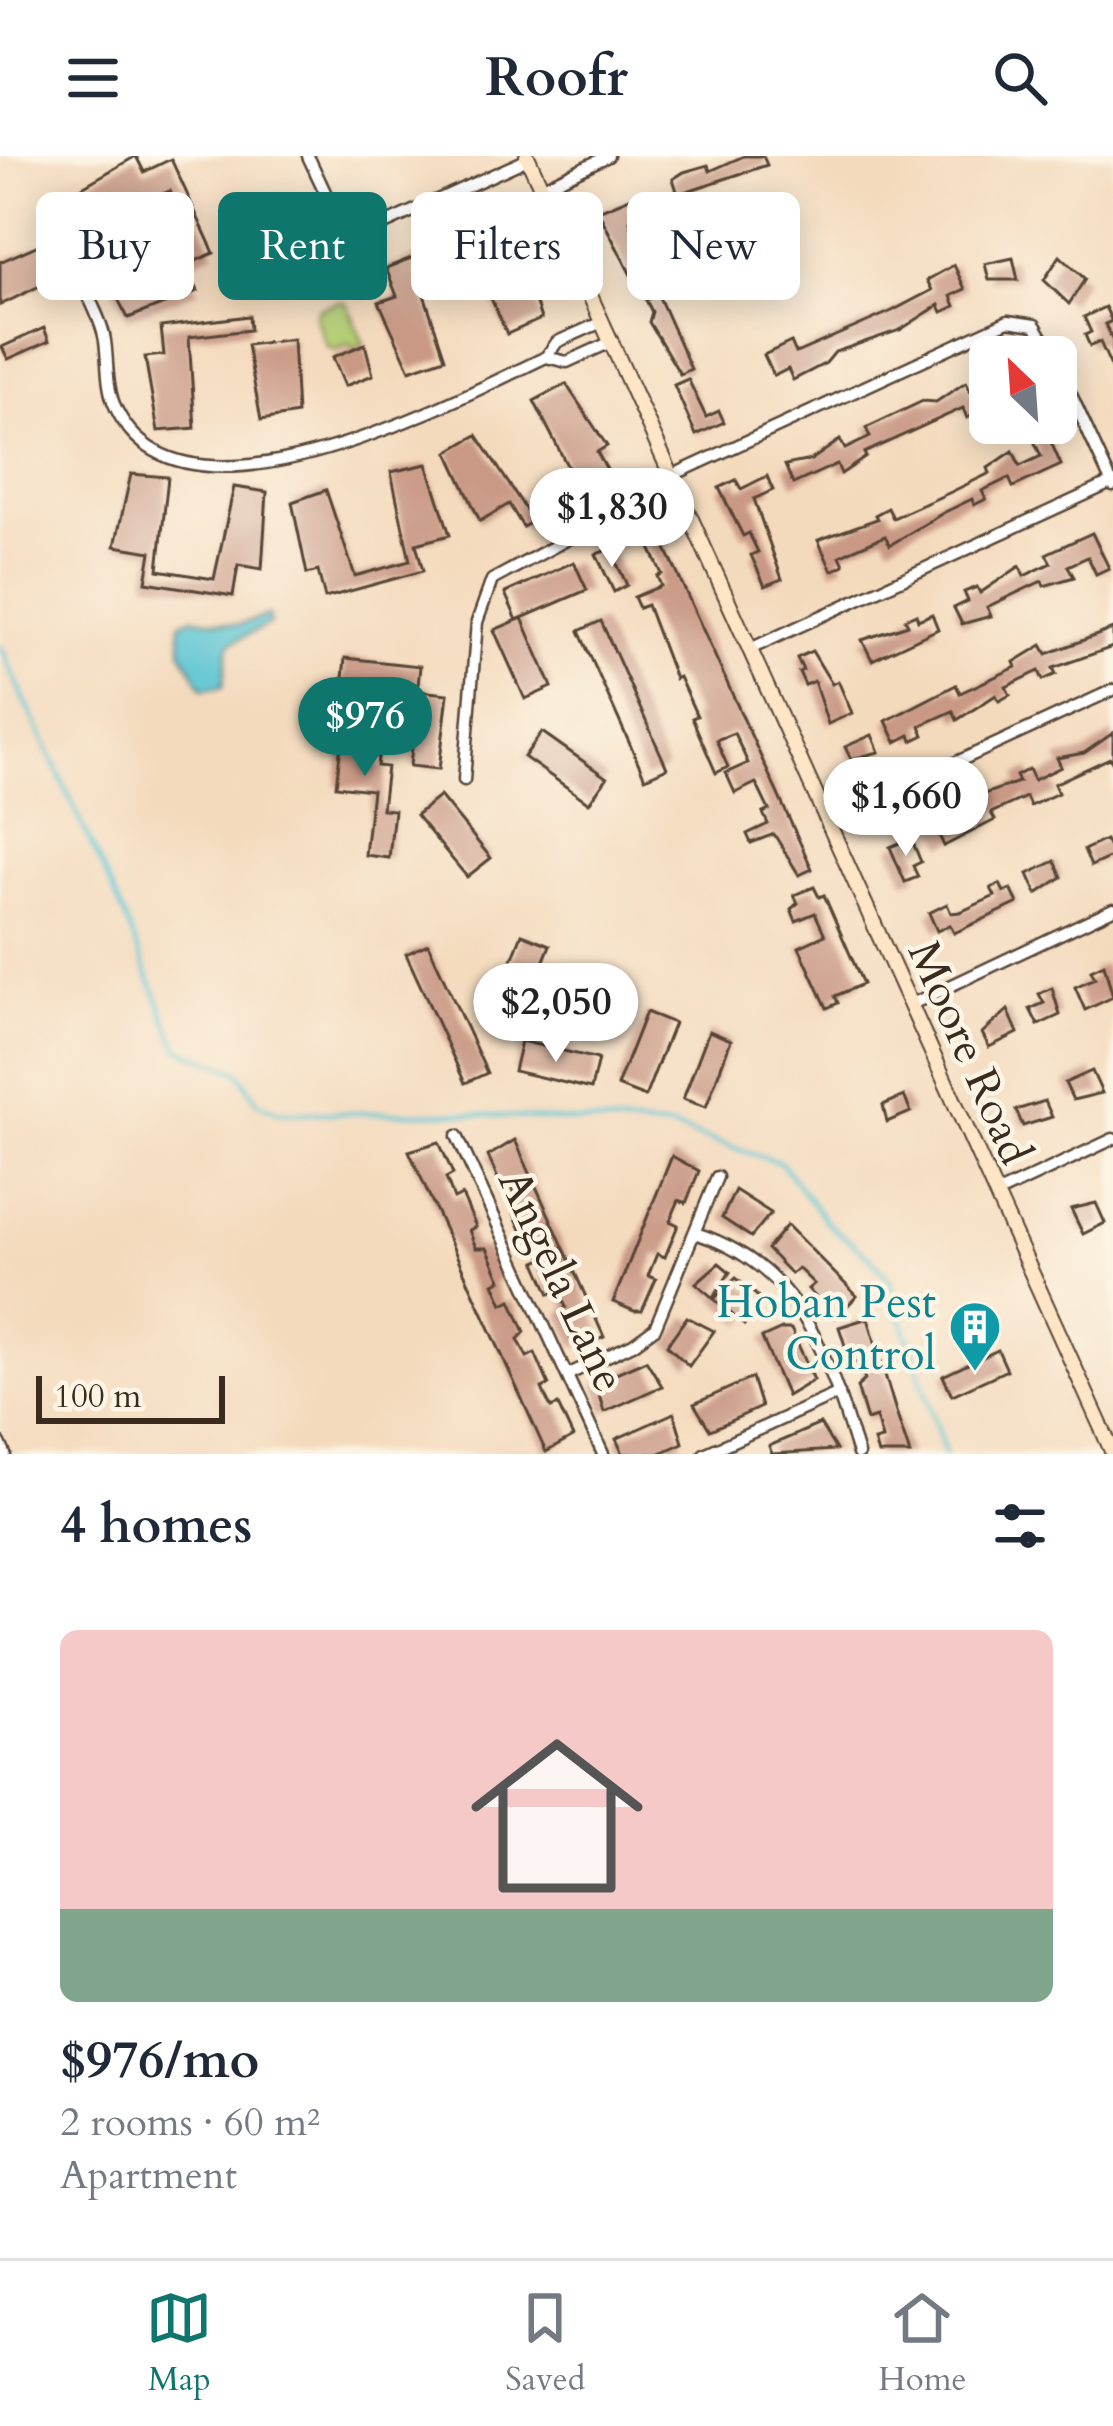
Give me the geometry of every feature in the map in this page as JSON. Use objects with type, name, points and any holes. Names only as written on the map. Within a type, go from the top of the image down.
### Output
[{"type":"street","points":[[308,156],[336,219],[354,235],[376,230],[527,157]]},
{"type":"street","points":[[541,188],[608,156]]},
{"type":"street","name":"Moore Road","points":[[527,157],[1113,1453]]},
{"type":"street","points":[[93,300],[103,328],[114,403],[142,439],[185,460],[252,467],[331,449],[546,358],[557,342],[602,322]]},
{"type":"street","points":[[976,336],[1008,321],[1035,325],[1041,336]]},
{"type":"street","points":[[464,780],[477,622],[492,580],[673,479],[969,339]]},
{"type":"street","points":[[546,358],[567,362],[610,342]]},
{"type":"street","points":[[749,650],[1112,484],[1077,407]]},
{"type":"street","points":[[827,822],[1113,690]]},
{"type":"street","points":[[910,1005],[1113,909]]},
{"type":"street","name":"Angela Lane","points":[[457,1136],[603,1454]]},
{"type":"street","points":[[996,1194],[1113,1139]]},
{"type":"street","points":[[566,1375],[642,1340],[655,1328],[717,1178]]},
{"type":"street","points":[[695,1234],[744,1255],[806,1315],[823,1344],[858,1454]]},
{"type":"street","points":[[704,1454],[839,1393]]},
{"type":"street","points":[[0,1443],[5,1454]]},
{"type":"green space","points":[[340,301],[347,304],[364,344],[354,349],[349,344],[335,350],[327,346],[315,317],[318,309]]},
{"type":"water","points":[[268,615],[270,624],[229,644],[223,687],[203,689],[182,652],[180,623],[192,617],[238,625]]},
{"type":"building","points":[[136,156],[144,172],[171,159],[186,192],[170,191],[73,192]]},
{"type":"building","points":[[744,156],[763,156],[767,165],[677,192],[673,179],[708,165],[710,171]]},
{"type":"building","points":[[627,199],[627,267],[603,221],[603,209]]},
{"type":"building","points":[[194,209],[214,253],[194,262]]},
{"type":"building","points":[[36,246],[36,288],[0,305],[0,262]]},
{"type":"building","points":[[1060,256],[1085,279],[1069,304],[1044,280]]},
{"type":"building","points":[[411,258],[411,300],[426,300],[445,358],[410,370],[379,302],[397,296],[387,268]]},
{"type":"building","points":[[1013,258],[1018,280],[989,280],[985,264]]},
{"type":"building","points":[[954,265],[965,289],[951,296],[955,306],[942,312],[939,305],[900,330],[835,352],[826,363],[793,380],[788,369],[774,376],[764,355],[791,342],[796,353],[892,311],[932,290],[927,280]]},
{"type":"building","points":[[118,300],[175,300],[128,318]]},
{"type":"building","points":[[492,300],[535,300],[541,319],[507,334]]},
{"type":"building","points":[[646,300],[660,300],[691,369],[680,374],[649,322],[652,312]]},
{"type":"building","points":[[1105,307],[1112,321],[1105,324],[1113,341],[1113,371],[1100,342],[1090,346],[1085,335],[1091,332],[1084,317]]},
{"type":"building","points":[[249,316],[250,330],[189,337],[195,428],[158,431],[145,357],[164,355],[161,327]]},
{"type":"building","points":[[44,328],[49,341],[8,359],[2,347]]},
{"type":"building","points":[[293,339],[297,414],[261,420],[247,345]]},
{"type":"building","points":[[365,344],[373,375],[345,386],[333,357]]},
{"type":"building","points":[[688,379],[706,417],[719,411],[724,422],[696,435],[674,385]]},
{"type":"building","points":[[966,382],[969,417],[963,408],[864,453],[866,457],[841,474],[837,464],[793,484],[785,465],[811,460],[840,440],[845,449],[870,437],[866,428],[923,401],[936,402]]},
{"type":"building","points":[[566,384],[607,446],[597,452],[610,475],[523,527],[509,504],[480,521],[448,452],[477,435],[526,510],[575,481],[534,401]]},
{"type":"building","points":[[1035,444],[1052,444],[1061,465],[1013,487],[1009,478],[982,491],[986,499],[974,505],[972,499],[890,545],[885,536],[854,549],[840,556],[844,565],[832,571],[818,540],[877,519],[875,515],[888,508],[893,518],[951,492],[990,473],[988,468],[1013,451],[1020,466],[1041,456]]},
{"type":"building","points":[[427,464],[450,535],[416,544],[423,571],[325,598],[318,571],[307,574],[292,502],[326,490],[355,576],[410,561],[391,472]]},
{"type":"building","points":[[131,474],[168,477],[158,570],[214,579],[234,487],[267,492],[262,569],[238,565],[233,596],[146,582],[151,552],[115,546]]},
{"type":"building","points":[[767,476],[773,490],[754,499],[782,579],[765,586],[751,555],[758,552],[749,533],[743,536],[719,488],[736,480],[741,489]]},
{"type":"building","points":[[653,520],[812,869],[799,875],[774,834],[751,843],[747,834],[768,824],[763,813],[769,810],[756,783],[735,793],[726,773],[748,763],[734,733],[716,740],[728,767],[716,773],[692,718],[697,716],[679,677],[675,679],[647,605],[639,608],[634,597],[661,586],[657,576],[662,574],[640,526]]},
{"type":"building","points":[[1092,533],[1109,568],[1096,574],[1088,557],[1068,566],[1074,577],[1044,586],[1042,581],[987,607],[991,616],[962,624],[954,608],[968,601],[964,592],[977,587],[980,593],[1020,566],[1024,576],[1051,563],[1046,554]]},
{"type":"building","points":[[610,549],[627,585],[614,592],[596,554]]},
{"type":"building","points":[[574,562],[587,590],[517,620],[505,593]]},
{"type":"building","points":[[916,614],[918,620],[932,614],[938,629],[872,660],[862,640],[908,625],[905,619]]},
{"type":"building","points":[[522,618],[552,687],[525,699],[494,630]]},
{"type":"building","points":[[601,621],[667,768],[645,778],[579,631]]},
{"type":"building","points":[[1113,629],[1113,647],[1053,668],[1056,674],[1043,680],[1039,671],[1006,687],[1010,695],[999,701],[996,695],[957,720],[953,711],[920,726],[924,735],[912,741],[910,735],[896,742],[886,721],[956,685],[960,693],[1016,667],[1014,662],[1042,645],[1047,654]]},
{"type":"building","points":[[812,651],[832,684],[838,681],[852,713],[828,724],[814,681],[805,685],[799,672],[803,670],[797,658]]},
{"type":"building","points":[[345,658],[420,666],[417,695],[342,688]]},
{"type":"building","points":[[418,691],[448,694],[439,769],[410,766]]},
{"type":"building","points":[[334,721],[382,726],[377,766],[387,767],[382,809],[394,810],[389,858],[365,855],[372,790],[336,786],[341,745],[331,744]]},
{"type":"building","points":[[542,732],[607,778],[589,803],[524,757]]},
{"type":"building","points":[[1113,733],[1113,764],[1110,758],[1054,784],[1058,793],[1030,806],[1026,797],[991,813],[995,820],[944,846],[931,817],[944,810],[948,819],[976,806],[972,798],[1019,782],[1016,776],[1029,769],[1034,780],[1061,767],[1057,758],[1084,753]]},
{"type":"building","points":[[872,735],[879,752],[851,759],[845,747]]},
{"type":"building","points":[[440,796],[491,858],[467,877],[416,815]]},
{"type":"building","points":[[911,838],[921,862],[913,866],[918,877],[905,882],[890,847]]},
{"type":"building","points":[[1105,840],[1108,846],[1113,843],[1113,856],[1091,866],[1084,850]]},
{"type":"building","points":[[1055,861],[1062,877],[1037,894],[1028,874]]},
{"type":"building","points":[[1000,884],[1004,892],[1011,889],[1018,903],[954,933],[950,925],[937,931],[929,913],[947,904],[951,913],[960,912],[995,896],[991,888]]},
{"type":"building","points":[[814,887],[819,897],[824,895],[863,984],[835,996],[838,1003],[827,1008],[799,947],[825,935],[815,913],[796,921],[791,909],[798,903],[794,895]]},
{"type":"building","points":[[522,934],[550,945],[520,1021],[492,1011]]},
{"type":"building","points":[[428,944],[487,1073],[465,1083],[406,954]]},
{"type":"building","points":[[1104,964],[1113,997],[1085,1010],[1075,987],[1095,978],[1091,970]]},
{"type":"building","points":[[1052,988],[1060,1015],[1038,1025],[1030,1009],[1044,1003],[1039,994]]},
{"type":"building","points":[[1008,1010],[1018,1033],[989,1047],[982,1033]]},
{"type":"building","points":[[646,1012],[674,1023],[645,1097],[617,1086]]},
{"type":"building","points":[[709,1031],[731,1040],[706,1107],[683,1099]]},
{"type":"building","points":[[521,1041],[598,1059],[591,1089],[514,1071]]},
{"type":"building","points":[[1092,1071],[1102,1093],[1073,1100],[1065,1083]]},
{"type":"building","points":[[904,1096],[911,1112],[887,1122],[883,1105]]},
{"type":"building","points":[[1045,1101],[1052,1117],[1023,1126],[1016,1110]]},
{"type":"building","points":[[515,1140],[604,1337],[584,1346],[574,1346],[560,1314],[566,1307],[558,1290],[550,1294],[536,1262],[543,1259],[535,1237],[526,1241],[512,1209],[519,1202],[510,1184],[502,1188],[488,1156]]},
{"type":"building","points":[[439,1142],[453,1174],[446,1178],[454,1199],[462,1195],[476,1227],[469,1230],[476,1248],[487,1248],[501,1280],[494,1283],[503,1304],[511,1300],[525,1332],[518,1339],[527,1357],[535,1353],[549,1385],[542,1388],[546,1398],[551,1408],[558,1405],[573,1437],[546,1452],[409,1151]]},
{"type":"building","points":[[672,1156],[699,1171],[686,1203],[679,1200],[670,1221],[678,1225],[665,1257],[657,1254],[648,1276],[656,1279],[642,1311],[634,1311],[613,1302]]},
{"type":"building","points":[[735,1190],[771,1213],[751,1237],[722,1218]]},
{"type":"building","points":[[1096,1203],[1105,1223],[1083,1234],[1071,1209]]},
{"type":"building","points":[[787,1225],[857,1296],[835,1318],[808,1289],[814,1284],[798,1268],[791,1274],[767,1249]]},
{"type":"building","points":[[719,1263],[730,1272],[713,1298],[696,1283]]},
{"type":"building","points":[[736,1278],[761,1299],[744,1325],[714,1299]]},
{"type":"building","points":[[687,1317],[714,1331],[689,1366],[667,1345]]},
{"type":"building","points":[[868,1318],[910,1454],[878,1454],[874,1441],[882,1439],[876,1417],[867,1420],[857,1387],[865,1380],[859,1361],[851,1364],[839,1327]]},
{"type":"building","points":[[791,1329],[814,1380],[787,1396],[762,1338]]},
{"type":"building","name":"Hoban Pest Control","points":[[998,1350],[1007,1370],[952,1395],[943,1376]]},
{"type":"building","points":[[646,1360],[662,1386],[604,1412],[595,1382]]},
{"type":"building","points":[[752,1378],[761,1407],[710,1430],[694,1404]]},
{"type":"building","points":[[674,1413],[683,1443],[658,1454],[623,1454],[616,1439]]},
{"type":"building","points":[[820,1424],[836,1450],[772,1454],[769,1446]]},
{"type":"waterway","points":[[0,646],[123,913],[178,1048],[239,1072],[258,1103],[281,1113],[454,1113],[673,1128],[781,1163],[829,1225],[868,1255],[889,1279],[945,1454]]},
{"type":"place","name":"Hoban Pest Control","points":[[975,1373]]}]
